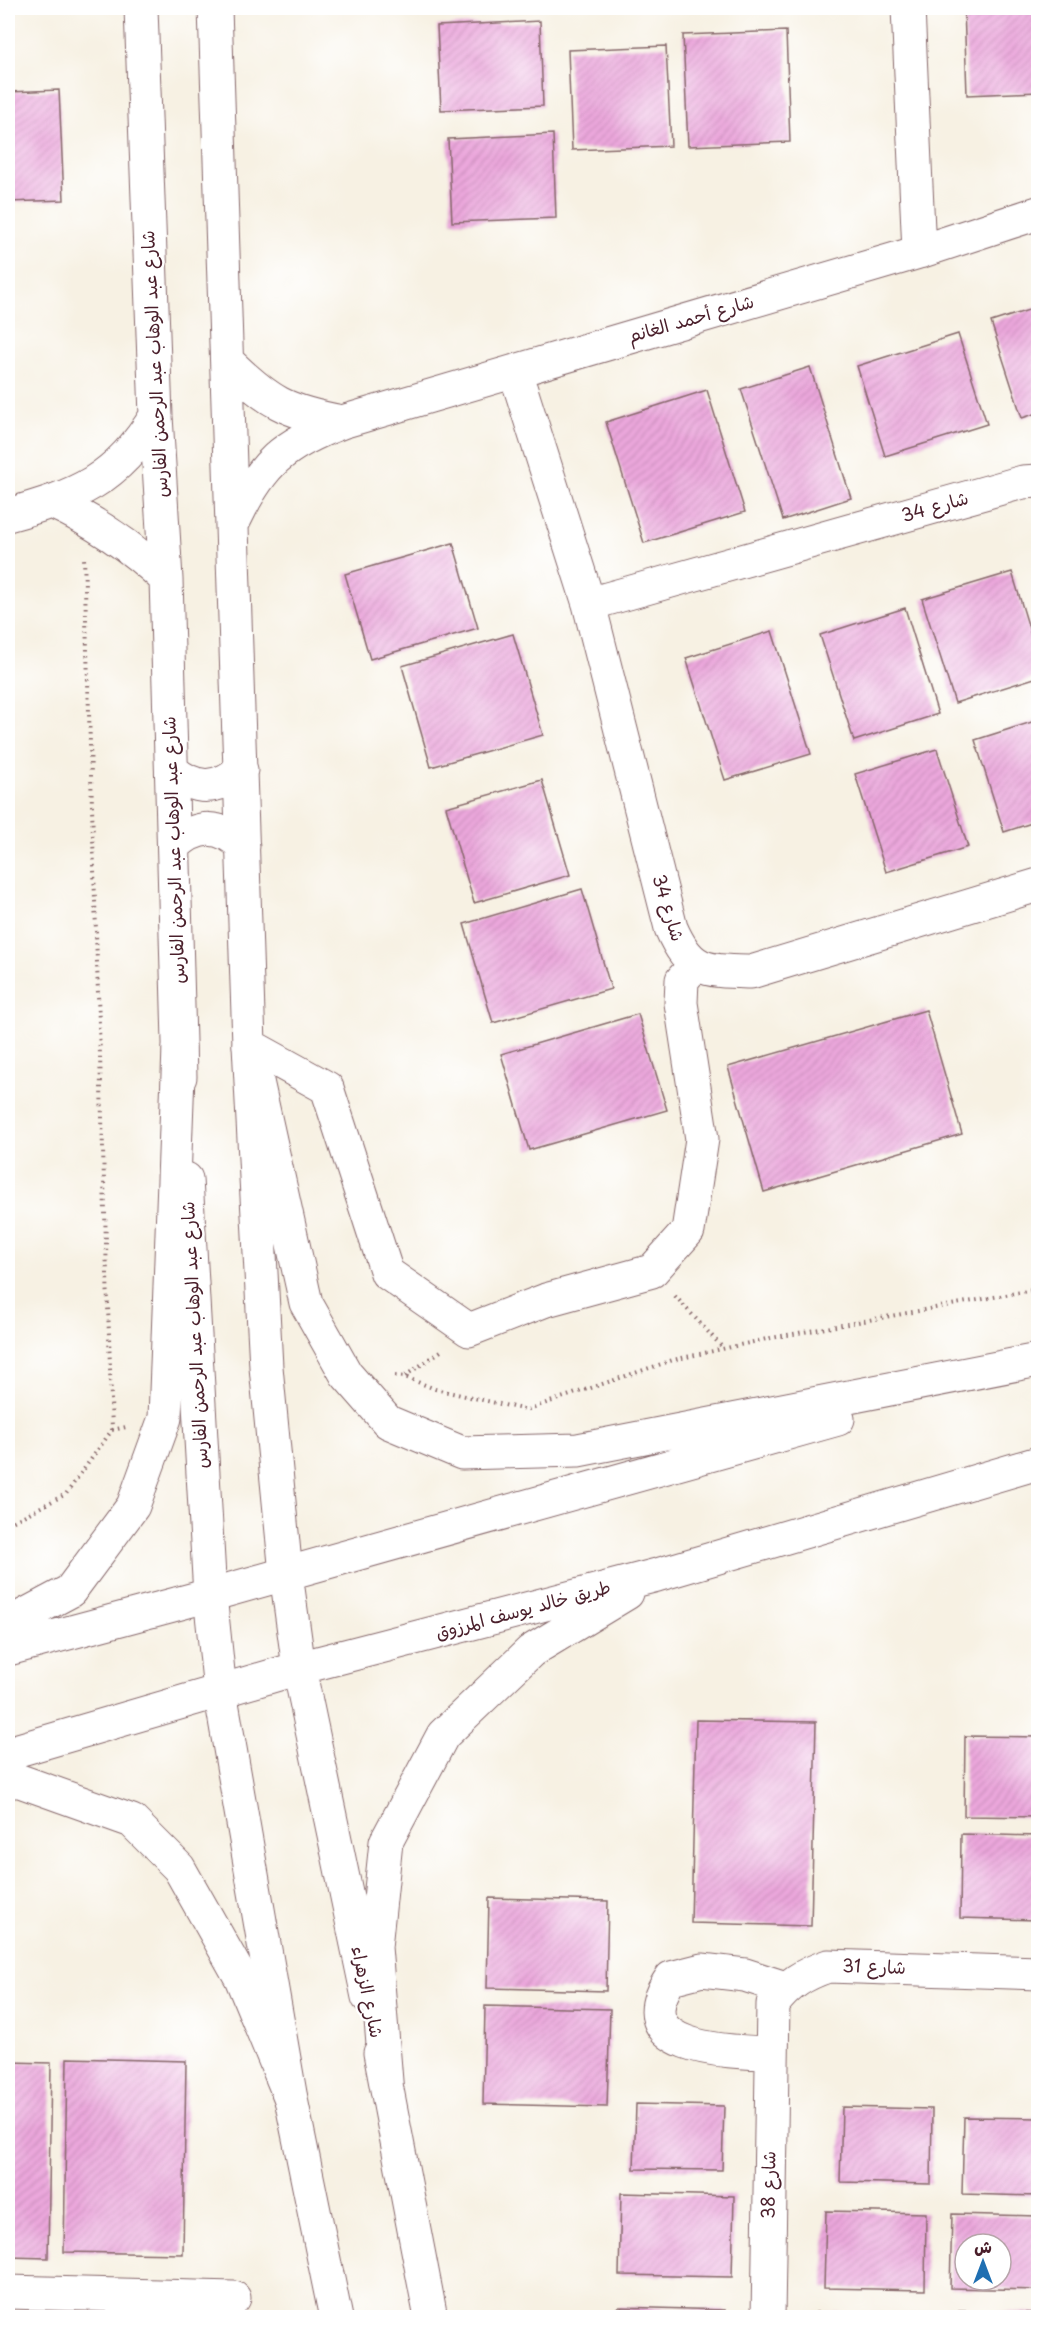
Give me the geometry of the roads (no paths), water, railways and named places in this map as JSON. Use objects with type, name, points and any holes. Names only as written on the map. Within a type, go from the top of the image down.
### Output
[{"type":"street","name":"شارع عبد الوهاب عبد الرحمن الفارس","points":[[141,8],[156,416],[166,579],[179,1048],[210,1595],[220,1691]]},
{"type":"street","points":[[215,8],[234,521],[249,1045],[266,1367],[286,1574],[299,1668]]},
{"type":"street","points":[[908,8],[919,252]]},
{"type":"street","name":"شارع أحمد الغانم","points":[[234,521],[250,487],[274,458],[306,435],[342,422],[919,252],[1038,213]]},
{"type":"street","name":"شارع أحمد الغانم","points":[[228,362],[260,393],[299,413],[342,422]]},
{"type":"street","name":"شارع 34","points":[[515,371],[589,604],[671,928],[680,948],[695,965]]},
{"type":"street","points":[[8,515],[74,494],[112,470],[144,435],[156,416]]},
{"type":"street","name":"شارع 34","points":[[589,604],[1023,482],[1038,481]]},
{"type":"street","points":[[52,502],[112,533],[140,554],[166,579]]},
{"type":"street","points":[[172,770],[184,781],[199,787],[214,786],[229,780],[241,770]]},
{"type":"street","points":[[175,845],[186,834],[201,828],[217,828],[231,835],[243,846]]},
{"type":"street","points":[[249,1045],[327,1088],[387,1272],[469,1330],[546,1300],[652,1271],[688,1231],[702,1139],[681,1003],[682,980],[695,965],[722,972],[751,972],[1038,885]]},
{"type":"street","points":[[249,1045],[306,1303],[346,1374],[388,1422],[462,1453],[578,1450],[1038,1361]]},
{"type":"street","points":[[8,1624],[70,1591],[133,1506],[165,1418],[179,1048]]},
{"type":"street","points":[[8,1649],[286,1574],[1038,1361]]},
{"type":"street","name":"طريق خالد يوسف المرزوق","points":[[8,1753],[299,1668],[657,1575],[1038,1463]]},
{"type":"street","points":[[386,2081],[375,1947],[386,1842],[437,1744],[443,1735],[531,1651],[657,1575]]},
{"type":"street","name":"شارع الزهراء","points":[[299,1668],[386,2081],[431,2318]]},
{"type":"street","points":[[220,1691],[291,2099],[336,2318]]},
{"type":"street","points":[[8,1781],[20,1781],[132,1821],[179,1868],[241,1978],[291,2099]]},
{"type":"street","name":"شارع 31","points":[[785,1988],[805,1974],[828,1966],[1038,1973]]},
{"type":"street","points":[[702,1970],[745,1975],[785,1988],[773,2004],[771,2053],[723,2052],[683,2042],[666,2031],[657,2015],[660,1994],[671,1978],[702,1970]]},
{"type":"street","name":"شارع 38","points":[[768,2318],[771,2053]]},
{"type":"street","points":[[8,2292],[234,2298]]}]
